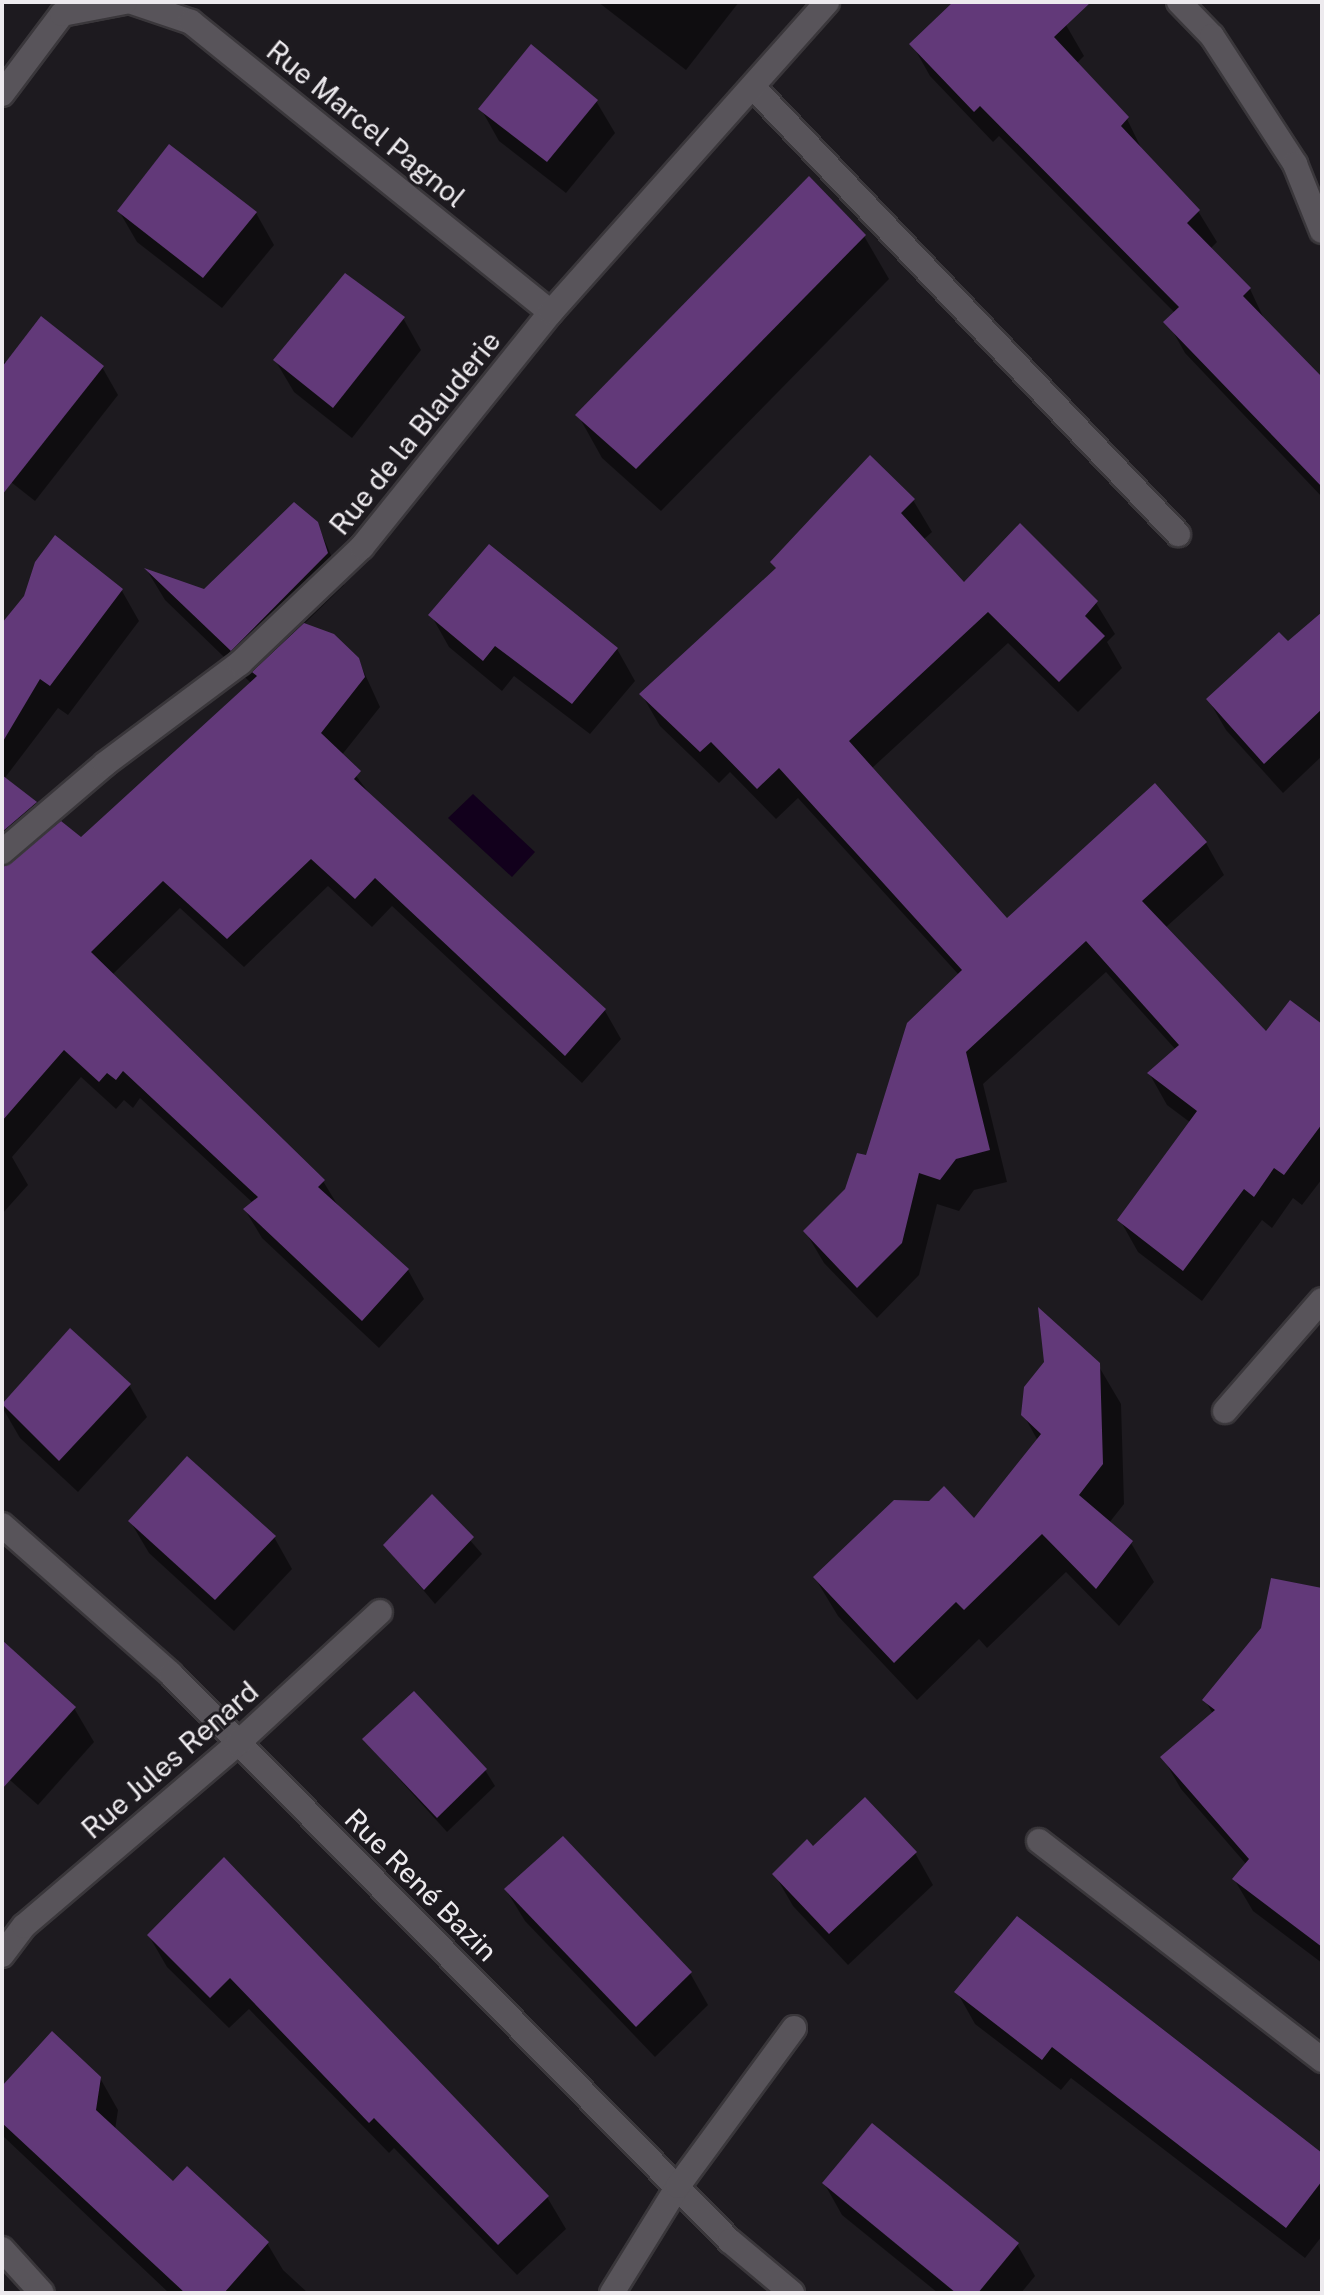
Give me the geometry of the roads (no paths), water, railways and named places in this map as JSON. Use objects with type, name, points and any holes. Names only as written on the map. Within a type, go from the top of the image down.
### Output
[{"type":"street","points":[[2,94],[62,14],[125,2]]},
{"type":"street","name":"Rue Marcel Pagnol","points":[[132,2],[191,22],[551,312]]},
{"type":"street","name":"Rue de la Blauderie","points":[[2,852],[105,764],[240,663],[362,547],[551,312],[827,2]]},
{"type":"street","points":[[1179,2],[1212,36],[1295,164],[1322,231]]},
{"type":"street","points":[[753,87],[1178,534]]},
{"type":"street","points":[[1225,1411],[1322,1300]]},
{"type":"street","name":"Rue René Bazin","points":[[2,1525],[171,1674],[730,2241],[792,2293]]},
{"type":"street","name":"Rue Jules Renard","points":[[2,1955],[24,1926],[238,1743],[380,1612]]},
{"type":"street","points":[[1039,1841],[1322,2060]]},
{"type":"street","points":[[612,2293],[678,2186],[794,2028]]},
{"type":"street","points":[[2,2249],[42,2293]]}]
